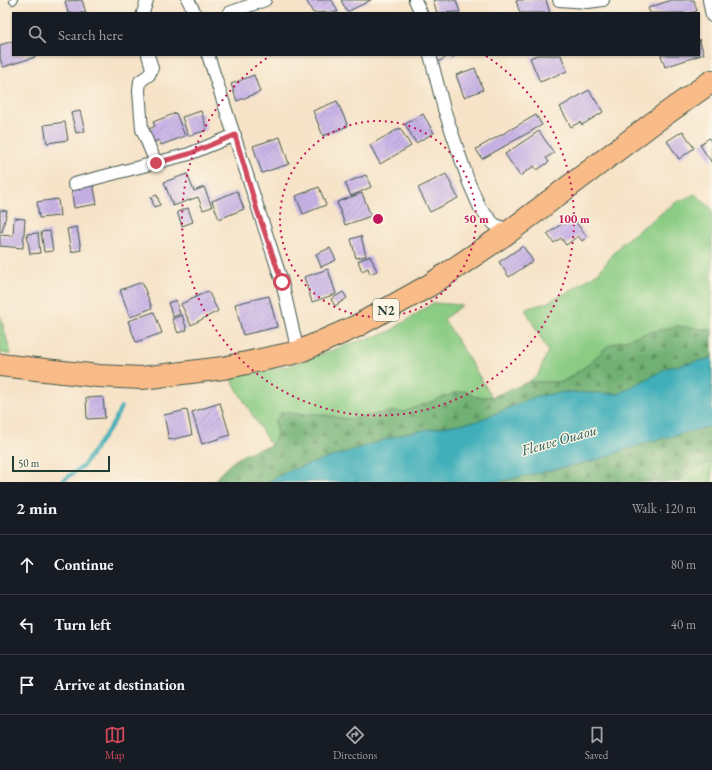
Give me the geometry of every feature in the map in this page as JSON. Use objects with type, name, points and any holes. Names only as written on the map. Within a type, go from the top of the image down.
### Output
[{"type":"highway","name":"N2","points":[[0,365],[99,376],[142,378],[223,368],[298,352],[356,327],[430,285],[510,231],[653,123],[712,81]]},
{"type":"street","points":[[143,12],[147,0]]},
{"type":"street","points":[[188,0],[194,12]]},
{"type":"street","points":[[232,12],[265,0]]},
{"type":"street","points":[[415,0],[421,12]]},
{"type":"street","points":[[559,0],[588,2],[603,0]]},
{"type":"street","points":[[710,0],[712,16]]},
{"type":"street","points":[[148,56],[152,68],[150,75],[140,81],[139,91],[142,129],[156,163]]},
{"type":"street","points":[[208,56],[235,135],[257,210],[282,282],[298,352]]},
{"type":"street","points":[[430,56],[447,116],[469,183],[480,208],[494,224],[510,231]]},
{"type":"street","points":[[74,184],[189,154],[235,135]]},
{"type":"green space","points":[[695,194],[712,209],[712,330],[678,326],[650,332],[609,345],[586,366],[562,382],[528,382],[538,375],[548,351],[525,309],[546,303],[568,292],[599,272],[622,243],[675,203]]},
{"type":"green space","points":[[433,303],[462,305],[444,319],[492,397],[476,397],[419,407],[403,412],[394,411],[346,419],[320,414],[282,412],[275,421],[277,435],[271,446],[229,376],[288,366],[389,332]]},
{"type":"green space","points":[[0,315],[11,354],[0,353]]},
{"type":"green space","points":[[678,326],[712,330],[712,358],[667,368],[618,394],[566,392],[537,396],[478,421],[406,433],[288,471],[268,482],[213,482],[238,458],[252,451],[271,446],[277,435],[275,421],[282,412],[320,414],[346,419],[358,418],[394,411],[403,412],[454,393],[465,391],[476,397],[492,397],[528,382],[563,382],[586,366],[609,345],[650,332]]},
{"type":"green space","points":[[712,426],[712,462],[700,466],[675,482],[497,482],[597,460],[645,443]]},
{"type":"green space","points":[[712,462],[712,482],[675,482],[700,466]]},
{"type":"water","name":"Fleuve Ouaou","points":[[712,358],[712,426],[645,443],[597,460],[497,482],[268,482],[288,471],[406,433],[478,421],[537,396],[566,392],[618,394],[667,368]]},
{"type":"building","points":[[82,0],[86,12],[68,12],[65,1]]},
{"type":"building","points":[[310,0],[332,0],[338,12],[312,12],[307,2]]},
{"type":"building","points":[[341,0],[371,0],[347,12]]},
{"type":"building","points":[[433,0],[456,0],[460,12],[437,12]]},
{"type":"building","points":[[546,0],[550,12],[520,12],[516,1]]},
{"type":"building","points":[[671,0],[694,0],[697,11],[650,12],[648,8]]},
{"type":"building","points":[[12,41],[12,56],[35,57],[3,67],[0,59],[0,45]]},
{"type":"building","points":[[700,42],[704,54],[700,55]]},
{"type":"building","points":[[436,56],[448,56],[438,62],[434,57]]},
{"type":"building","points":[[535,56],[561,56],[567,71],[540,82],[530,58]]},
{"type":"building","points":[[661,56],[698,56],[665,67]]},
{"type":"building","points":[[475,68],[483,90],[464,97],[456,75]]},
{"type":"building","points":[[254,75],[260,92],[237,101],[231,84]]},
{"type":"building","points":[[589,90],[603,112],[582,125],[580,122],[571,127],[560,107]]},
{"type":"building","points":[[337,101],[348,126],[323,136],[313,111]]},
{"type":"building","points":[[80,111],[85,131],[76,133],[71,113]]},
{"type":"building","points":[[201,111],[207,130],[188,136],[182,117]]},
{"type":"building","points":[[176,113],[185,136],[161,145],[159,140],[154,142],[149,129],[155,126],[153,122]]},
{"type":"building","points":[[423,114],[434,133],[416,143],[405,124]]},
{"type":"building","points":[[536,115],[542,125],[482,159],[476,149]]},
{"type":"building","points":[[65,122],[68,140],[47,143],[44,125]]},
{"type":"building","points":[[400,128],[411,146],[380,164],[370,145]]},
{"type":"building","points":[[539,131],[554,153],[546,158],[549,162],[537,170],[534,166],[520,176],[505,154]]},
{"type":"building","points":[[683,131],[694,148],[679,159],[667,141]]},
{"type":"building","points":[[280,137],[289,164],[262,173],[253,146]]},
{"type":"building","points":[[709,138],[712,143],[712,163],[700,145]]},
{"type":"building","points":[[187,174],[194,191],[204,187],[212,207],[203,210],[198,197],[173,206],[164,182]]},
{"type":"building","points":[[446,174],[458,198],[430,212],[418,188]]},
{"type":"building","points":[[366,175],[371,187],[351,196],[345,183]]},
{"type":"building","points":[[93,183],[97,204],[74,208],[71,187]]},
{"type":"building","points":[[319,187],[326,205],[303,214],[296,196]]},
{"type":"building","points":[[237,191],[244,209],[219,219],[212,201]]},
{"type":"building","points":[[362,193],[371,216],[345,225],[337,202]]},
{"type":"building","points":[[157,195],[160,205],[154,207],[151,197]]},
{"type":"building","points":[[58,199],[60,216],[39,218],[37,202]]},
{"type":"building","points":[[188,208],[193,222],[182,226],[177,212]]},
{"type":"building","points":[[0,210],[7,211],[2,232],[0,232]]},
{"type":"building","points":[[572,217],[587,237],[582,241],[578,236],[566,245],[561,238],[554,243],[547,234]]},
{"type":"building","points":[[14,218],[25,219],[23,248],[0,246],[0,235],[13,236]]},
{"type":"building","points":[[77,227],[81,250],[71,252],[67,229]]},
{"type":"building","points":[[50,231],[53,251],[44,252],[41,232]]},
{"type":"building","points":[[38,233],[40,253],[30,254],[27,234]]},
{"type":"building","points":[[361,236],[366,256],[356,258],[351,239]]},
{"type":"building","points":[[523,246],[533,261],[509,277],[499,262]]},
{"type":"building","points":[[330,248],[336,260],[321,267],[316,254]]},
{"type":"building","points":[[370,256],[377,271],[370,274],[368,268],[362,271],[358,261]]},
{"type":"building","points":[[328,269],[336,294],[312,302],[304,277]]},
{"type":"building","points":[[142,282],[152,308],[130,317],[120,290]]},
{"type":"building","points":[[208,291],[218,311],[191,325],[181,304]]},
{"type":"building","points":[[343,292],[347,298],[335,306],[331,299]]},
{"type":"building","points":[[269,296],[277,327],[243,335],[235,304]]},
{"type":"building","points":[[176,300],[180,314],[173,317],[168,303]]},
{"type":"building","points":[[154,312],[162,333],[136,342],[128,321]]},
{"type":"building","points":[[182,315],[187,330],[178,333],[172,319]]},
{"type":"building","points":[[103,397],[105,418],[87,419],[86,398]]},
{"type":"building","points":[[220,403],[230,435],[202,444],[192,412]]},
{"type":"building","points":[[187,410],[192,435],[169,440],[164,415]]},
{"type":"waterway","points":[[61,482],[83,466],[114,422],[121,407]]},
{"type":"route","points":[[156,163],[189,154],[235,135],[257,210],[282,282]]}]
